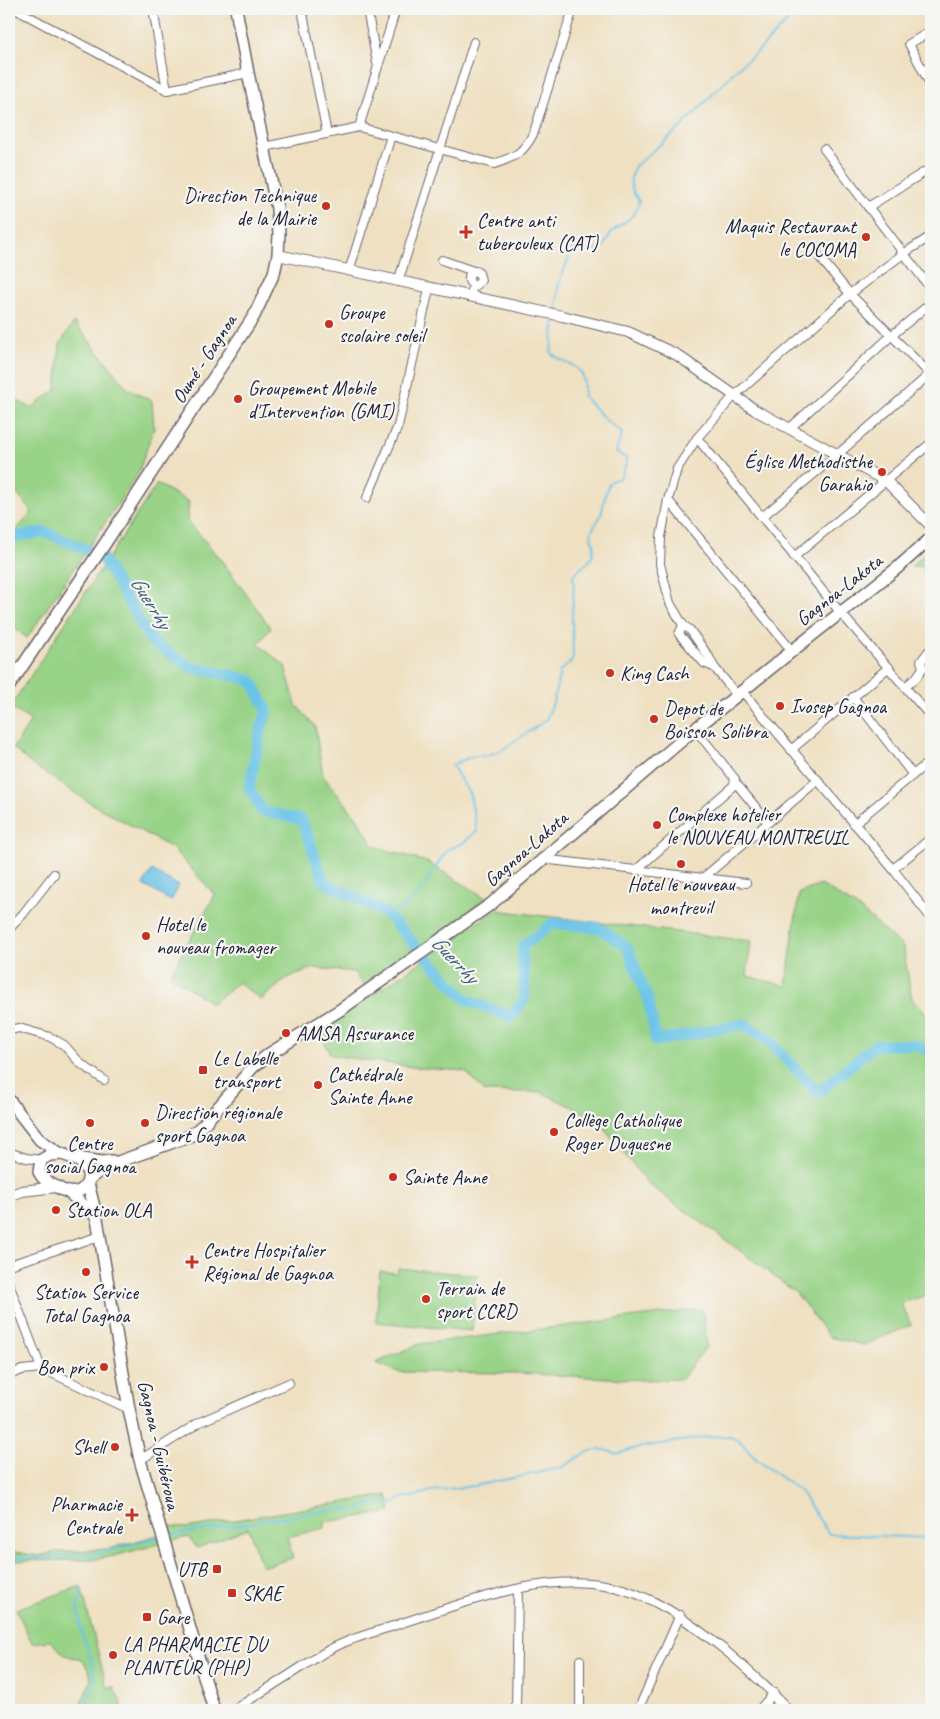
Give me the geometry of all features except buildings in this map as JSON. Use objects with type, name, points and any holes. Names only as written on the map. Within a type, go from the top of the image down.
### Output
[{"type":"main road","name":"Oumé - Gagnoa","points":[[9,686],[254,316],[274,273],[278,255],[279,234],[276,208],[236,9]]},
{"type":"main road","name":"Gagnoa-Lakota","points":[[89,1181],[110,1165],[190,1136],[203,1125],[253,1067],[269,1054],[340,1010],[491,904],[739,693],[896,569],[931,538]]},
{"type":"main road","points":[[9,1100],[40,1140],[86,1167],[89,1172],[89,1181],[81,1190],[68,1192]]},
{"type":"main road","points":[[40,1140],[40,1167],[50,1184],[68,1192],[88,1207],[96,1216]]},
{"type":"main road","points":[[40,1167],[50,1154],[67,1156]]},
{"type":"main road","name":"Gagnoa-Lakota","points":[[67,1156],[102,1162],[129,1157]]},
{"type":"main road","name":"Gagnoa - Guibéroua","points":[[89,1181],[129,1409],[140,1460],[214,1710]]},
{"type":"street","points":[[14,9],[167,90],[248,73]]},
{"type":"street","points":[[153,9],[167,90]]},
{"type":"street","points":[[302,9],[327,134]]},
{"type":"street","points":[[367,9],[378,67]]},
{"type":"street","points":[[359,127],[396,9]]},
{"type":"street","points":[[264,147],[359,127],[494,164],[514,158],[529,143],[534,132],[574,9]]},
{"type":"street","points":[[931,31],[909,44],[931,86]]},
{"type":"street","points":[[398,282],[474,42]]},
{"type":"street","points":[[349,271],[391,136]]},
{"type":"street","points":[[824,149],[931,289]]},
{"type":"street","points":[[868,207],[931,168]]},
{"type":"street","points":[[930,916],[818,780],[714,667],[690,630],[683,625],[670,603],[660,564],[661,537],[668,500],[677,469],[697,438],[734,396],[850,294],[903,254],[931,236]]},
{"type":"street","points":[[762,516],[931,375],[850,294],[812,248]]},
{"type":"street","points":[[278,255],[429,289],[472,292],[628,332],[677,355],[755,410],[886,481],[931,526]]},
{"type":"street","points":[[442,260],[476,271],[472,272],[469,276],[472,292]]},
{"type":"street","points":[[367,498],[398,426],[429,289]]},
{"type":"street","points":[[789,429],[931,303]]},
{"type":"street","points":[[697,438],[840,612],[931,717]]},
{"type":"street","points":[[794,557],[931,443]]},
{"type":"street","points":[[668,500],[792,651]]},
{"type":"street","points":[[906,686],[919,674],[923,668],[921,661],[931,650]]},
{"type":"street","points":[[791,750],[889,667]]},
{"type":"street","points":[[853,697],[913,775]]},
{"type":"street","points":[[695,730],[768,822]]},
{"type":"street","points":[[854,824],[931,760]]},
{"type":"street","points":[[703,878],[818,780]]},
{"type":"street","points":[[636,870],[734,785],[735,782]]},
{"type":"street","points":[[893,869],[931,838]]},
{"type":"street","points":[[542,859],[746,884]]},
{"type":"street","points":[[9,929],[54,874]]},
{"type":"street","points":[[9,1030],[19,1028],[50,1037],[64,1045],[82,1064],[104,1080]]},
{"type":"street","points":[[9,1152],[26,1158],[40,1167],[22,1191]]},
{"type":"street","points":[[9,1196],[22,1191],[56,1187]]},
{"type":"street","points":[[9,1265],[100,1236]]},
{"type":"street","points":[[9,1284],[41,1368]]},
{"type":"street","points":[[9,1375],[22,1370],[41,1368],[129,1409]]},
{"type":"street","points":[[140,1460],[200,1422],[289,1383]]},
{"type":"street","points":[[233,1710],[339,1644],[436,1612],[518,1589],[541,1584],[580,1583],[604,1584],[621,1589],[656,1602],[680,1615],[746,1668],[774,1693],[789,1710]]},
{"type":"street","points":[[516,1710],[518,1589]]},
{"type":"street","points":[[638,1710],[680,1615]]},
{"type":"street","points":[[580,1660],[580,1710]]},
{"type":"street","points":[[759,1710],[774,1693]]},
{"type":"street","points":[[774,1693],[780,1710]]},
{"type":"green space","points":[[74,322],[128,389],[152,401],[154,428],[138,474],[27,638],[9,624],[9,538],[32,512],[9,484],[9,378],[16,400],[31,408],[56,390],[60,344]]},
{"type":"green space","points":[[157,484],[189,502],[187,520],[225,565],[271,628],[258,644],[285,666],[296,705],[315,726],[323,776],[358,819],[374,846],[427,862],[486,898],[366,989],[354,972],[313,968],[287,978],[261,1000],[238,982],[212,1004],[170,975],[215,895],[172,848],[92,804],[31,764],[13,748],[31,721],[10,707]]},
{"type":"green space","points":[[931,549],[931,564],[926,567],[911,566]]},
{"type":"green space","points":[[821,885],[860,909],[903,947],[912,999],[931,1018],[931,1294],[901,1303],[911,1325],[864,1345],[829,1337],[796,1293],[649,1185],[597,1119],[541,1092],[485,1092],[465,1071],[419,1068],[331,1055],[319,1032],[496,910],[751,941],[747,976],[786,986],[799,893]]},
{"type":"green space","name":"Terrain de sport CCRD","points":[[398,1268],[477,1275],[472,1331],[376,1322],[380,1271],[397,1273]]},
{"type":"green space","points":[[702,1309],[707,1346],[681,1379],[645,1380],[514,1373],[398,1372],[376,1363],[419,1344]]},
{"type":"green space","points":[[387,1495],[391,1512],[325,1522],[325,1528],[287,1537],[293,1558],[262,1567],[248,1528],[197,1548],[189,1537],[168,1541],[164,1525],[186,1528]]},
{"type":"green space","points":[[158,1535],[163,1543],[92,1560],[9,1561],[9,1551],[38,1556],[56,1552],[108,1549]]},
{"type":"green space","points":[[81,1586],[107,1687],[114,1687],[124,1710],[78,1710],[91,1681],[89,1669],[82,1660],[65,1655],[50,1641],[32,1643],[16,1609]]},
{"type":"water","points":[[152,870],[179,886],[171,901],[143,885]]},
{"type":"waterway","points":[[557,311],[558,286],[572,249],[593,250],[602,248],[611,233],[628,220],[637,207],[639,201],[631,184],[631,176],[635,166],[680,128],[742,64],[754,55],[800,9]]},
{"type":"waterway","points":[[386,913],[402,909],[417,896],[447,850],[463,843],[477,831],[470,795],[452,765],[470,757],[488,755],[500,751],[546,720],[553,703],[560,671],[571,662],[573,657],[573,576],[592,556],[594,542],[591,536],[592,529],[601,515],[609,483],[620,478],[626,464],[626,458],[616,452],[622,432],[607,421],[584,397],[584,379],[581,373],[574,366],[551,353],[555,318]]},
{"type":"waterway","name":"Guerrhy","points":[[9,538],[45,532],[101,556],[152,642],[192,668],[252,681],[267,710],[260,733],[249,788],[262,811],[302,820],[324,882],[386,913],[465,999],[511,1017],[525,998],[522,947],[553,923],[599,928],[627,947],[648,999],[656,1041],[744,1024],[768,1039],[818,1093],[875,1045],[916,1045],[931,1053]]},
{"type":"waterway","points":[[166,1536],[344,1508],[353,1512],[377,1502],[393,1504],[403,1497],[412,1497],[431,1491],[474,1486],[561,1468],[587,1452],[601,1449],[617,1454],[636,1448],[706,1437],[730,1436],[739,1440],[757,1460],[800,1491],[829,1534],[931,1538]]},
{"type":"waterway","points":[[9,1558],[41,1558],[101,1553],[159,1537]]},
{"type":"waterway","points":[[81,1588],[78,1607],[81,1631],[93,1664],[95,1683],[83,1710]]},
{"type":"place","name":"Direction Technique de la Mairie","points":[[326,206]]},
{"type":"place","name":"Centre anti tuberculeux (CAT)","points":[[466,232]]},
{"type":"place","name":"Maquis Restaurant le COCOMA","points":[[866,237]]},
{"type":"place","name":"Groupe scolaire soleil","points":[[329,324]]},
{"type":"place","name":"Groupement Mobile d'Intervention (GMI)","points":[[238,399]]},
{"type":"place","name":"Église Methodisthe Garahio","points":[[882,472]]},
{"type":"place","name":"King Cash","points":[[610,673]]},
{"type":"place","name":"Ivosep Gagnoa","points":[[780,706]]},
{"type":"place","name":"Depot de Boisson Solibra","points":[[654,719]]},
{"type":"place","name":"Complexe hotelier le NOUVEAU MONTREUIL","points":[[657,825]]},
{"type":"place","name":"Hotel le nouveau montreuil","points":[[681,864]]},
{"type":"place","name":"Hotel le nouveau fromager","points":[[146,936]]},
{"type":"place","name":"AMSA Assurance","points":[[286,1033]]},
{"type":"place","name":"Le Labelle transport","points":[[203,1070]]},
{"type":"place","name":"Cathédrale Sainte Anne","points":[[318,1085]]},
{"type":"place","name":"Centre social Gagnoa","points":[[90,1123]]},
{"type":"place","name":"Direction régionale sport Gagnoa","points":[[145,1123]]},
{"type":"place","name":"Collège Catholique Roger Duquesne","points":[[554,1132]]},
{"type":"place","name":"Sainte Anne","points":[[393,1177]]},
{"type":"place","name":"Station OLA","points":[[56,1210]]},
{"type":"place","name":"Centre Hospitalier Régional de Gagnoa","points":[[192,1262]]},
{"type":"place","name":"Station Service Total Gagnoa","points":[[86,1272]]},
{"type":"place","name":"Terrain de sport CCRD","points":[[426,1299]]},
{"type":"place","name":"Bon prix","points":[[104,1367]]},
{"type":"place","name":"Shell","points":[[115,1447]]},
{"type":"place","name":"Pharmacie Centrale","points":[[132,1515]]},
{"type":"place","name":"UTB","points":[[217,1569]]},
{"type":"place","name":"SKAE","points":[[232,1593]]},
{"type":"place","name":"Gare","points":[[147,1617]]},
{"type":"place","name":"LA PHARMACIE DU PLANTEUR (PHP)","points":[[113,1655]]}]
